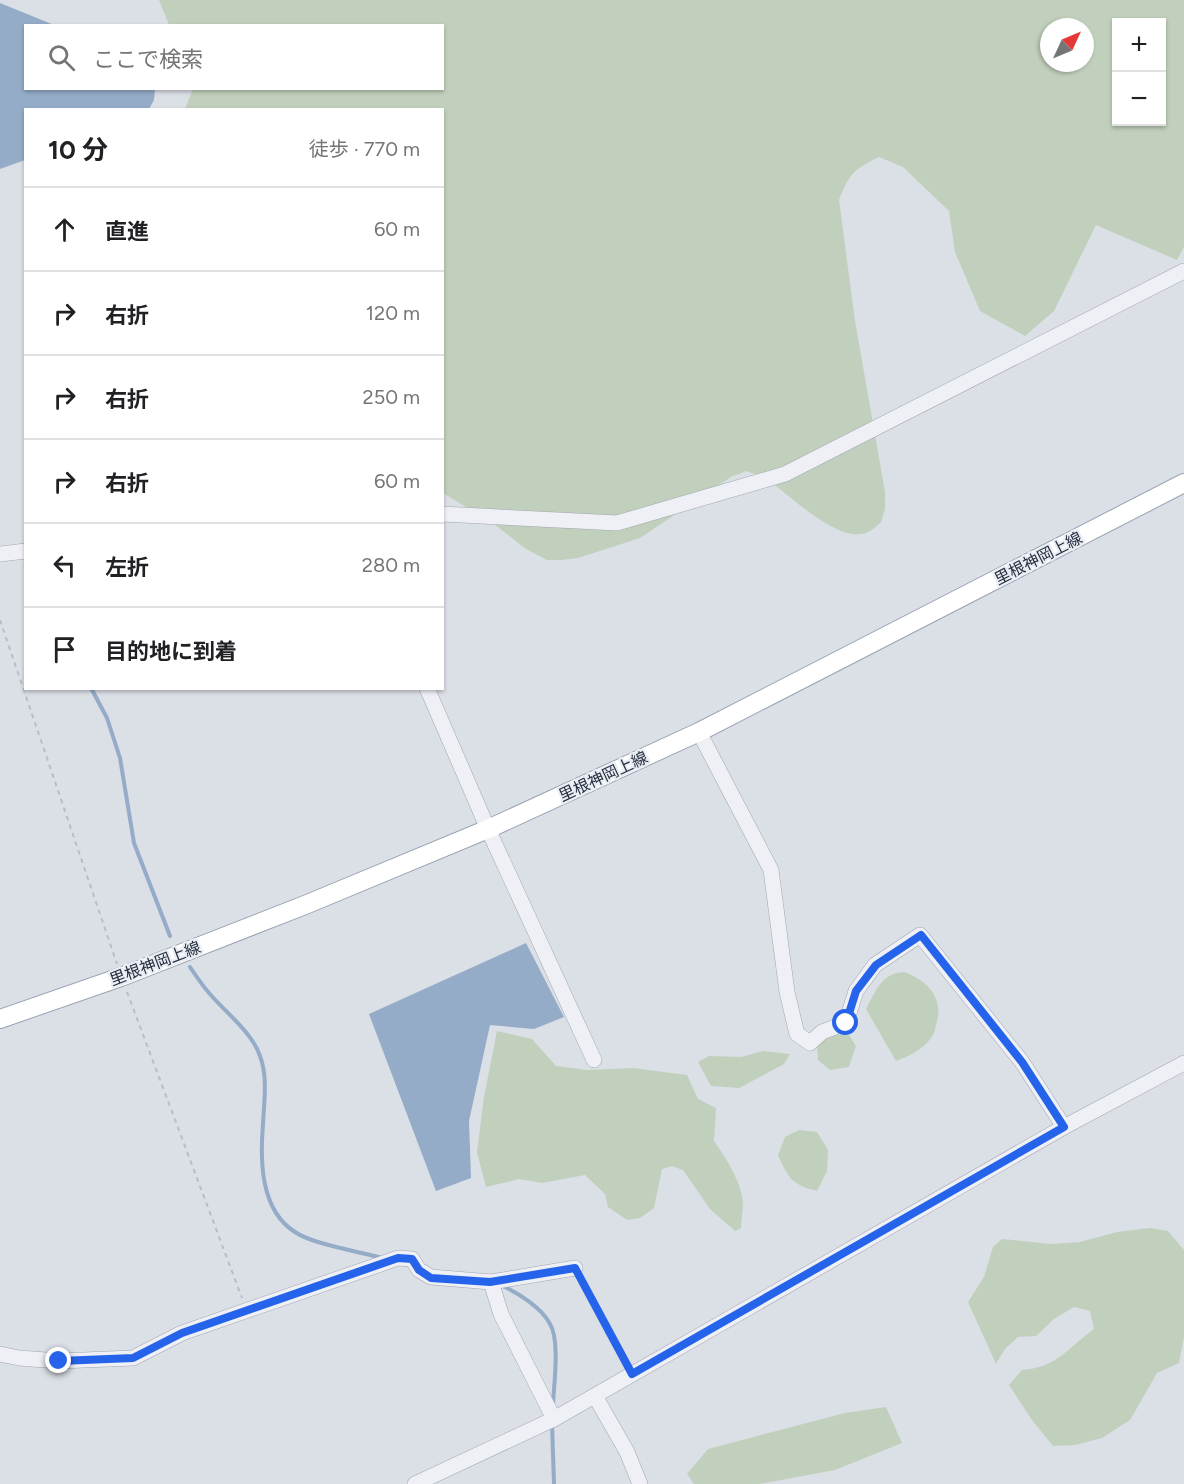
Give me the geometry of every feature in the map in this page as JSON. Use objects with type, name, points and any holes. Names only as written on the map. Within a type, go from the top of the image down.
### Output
[{"type":"main road","name":"里根神岡上線","points":[[0,1019],[175,956],[488,829],[699,732],[1184,483]]},
{"type":"street","points":[[444,514],[617,523],[785,474],[1184,270]]},
{"type":"street","points":[[0,554],[24,551]]},
{"type":"street","points":[[428,690],[488,829],[594,1060]]},
{"type":"street","points":[[699,732],[771,870],[787,992],[797,1034],[810,1042],[822,1032],[846,1023],[856,991],[876,965],[921,935],[1022,1062],[1064,1127]]},
{"type":"street","points":[[415,1484],[554,1419],[1064,1127],[1184,1063]]},
{"type":"street","points":[[0,1353],[19,1358],[59,1361],[133,1358],[182,1333],[398,1258],[412,1259],[419,1270],[431,1278],[490,1282],[575,1268]]},
{"type":"street","points":[[490,1282],[501,1314],[554,1419]]},
{"type":"street","points":[[595,1396],[627,1452],[640,1484]]},
{"type":"path","points":[[575,1268],[632,1374]]},
{"type":"green space","points":[[159,0],[1184,0],[1184,247],[1177,260],[1096,225],[1054,311],[1025,336],[980,311],[955,252],[949,211],[903,167],[879,157],[853,173],[839,200],[855,321],[885,492],[885,509],[881,522],[866,533],[854,534],[842,531],[814,516],[768,480],[746,471],[731,477],[640,538],[578,558],[547,560],[526,549],[494,524],[444,494],[444,108],[185,108],[193,90],[444,90],[444,24],[169,24]]},
{"type":"green space","points":[[904,972],[920,980],[932,991],[938,1006],[938,1015],[934,1034],[924,1046],[896,1061],[866,1009],[885,979],[896,973]]},
{"type":"green space","points":[[497,1031],[532,1039],[556,1066],[587,1070],[633,1068],[687,1075],[698,1099],[716,1108],[714,1141],[728,1162],[742,1195],[741,1228],[735,1231],[710,1209],[683,1170],[672,1166],[662,1169],[654,1208],[640,1218],[627,1220],[608,1207],[605,1194],[585,1175],[542,1183],[519,1179],[486,1187],[477,1152],[484,1097]]},
{"type":"green space","points":[[824,1034],[849,1035],[856,1046],[849,1067],[830,1070],[818,1060],[817,1045]]},
{"type":"green space","points":[[763,1051],[790,1054],[784,1064],[739,1088],[711,1086],[698,1062],[709,1056],[741,1057]]},
{"type":"green space","points":[[799,1130],[817,1132],[828,1150],[827,1171],[817,1191],[796,1183],[778,1155],[785,1137]]},
{"type":"green space","points":[[1150,1228],[1168,1231],[1184,1250],[1184,1337],[1179,1363],[1157,1373],[1130,1420],[1102,1438],[1075,1445],[1053,1446],[1032,1420],[1009,1385],[1022,1370],[1053,1361],[1094,1329],[1090,1311],[1074,1307],[1054,1319],[1036,1336],[1018,1337],[1005,1349],[996,1364],[968,1302],[984,1277],[993,1247],[1002,1239],[1052,1244],[1080,1242],[1117,1232]]},
{"type":"green space","points":[[886,1407],[902,1443],[835,1470],[759,1484],[694,1484],[687,1474],[708,1449],[845,1413]]},
{"type":"water","points":[[0,3],[52,24],[24,24],[24,90],[155,90],[154,100],[150,108],[24,108],[24,160],[0,169]]},
{"type":"water","points":[[526,943],[564,1017],[534,1029],[490,1025],[469,1121],[471,1178],[436,1191],[369,1014]]},
{"type":"waterway","points":[[92,690],[107,718],[120,758],[134,843],[170,936]]},
{"type":"waterway","points":[[190,967],[201,984],[245,1031],[260,1056],[265,1081],[263,1168],[269,1198],[275,1211],[283,1223],[303,1236],[324,1244],[382,1258]]},
{"type":"waterway","points":[[503,1286],[536,1307],[546,1318],[553,1331],[556,1351],[553,1404]]},
{"type":"waterway","points":[[552,1423],[554,1484]]},
{"type":"route","points":[[59,1361],[133,1358],[182,1333],[398,1258],[412,1259],[419,1270],[431,1278],[490,1282],[575,1268],[632,1374],[1064,1127],[1022,1062],[921,935],[876,965],[856,991],[846,1023]]}]
